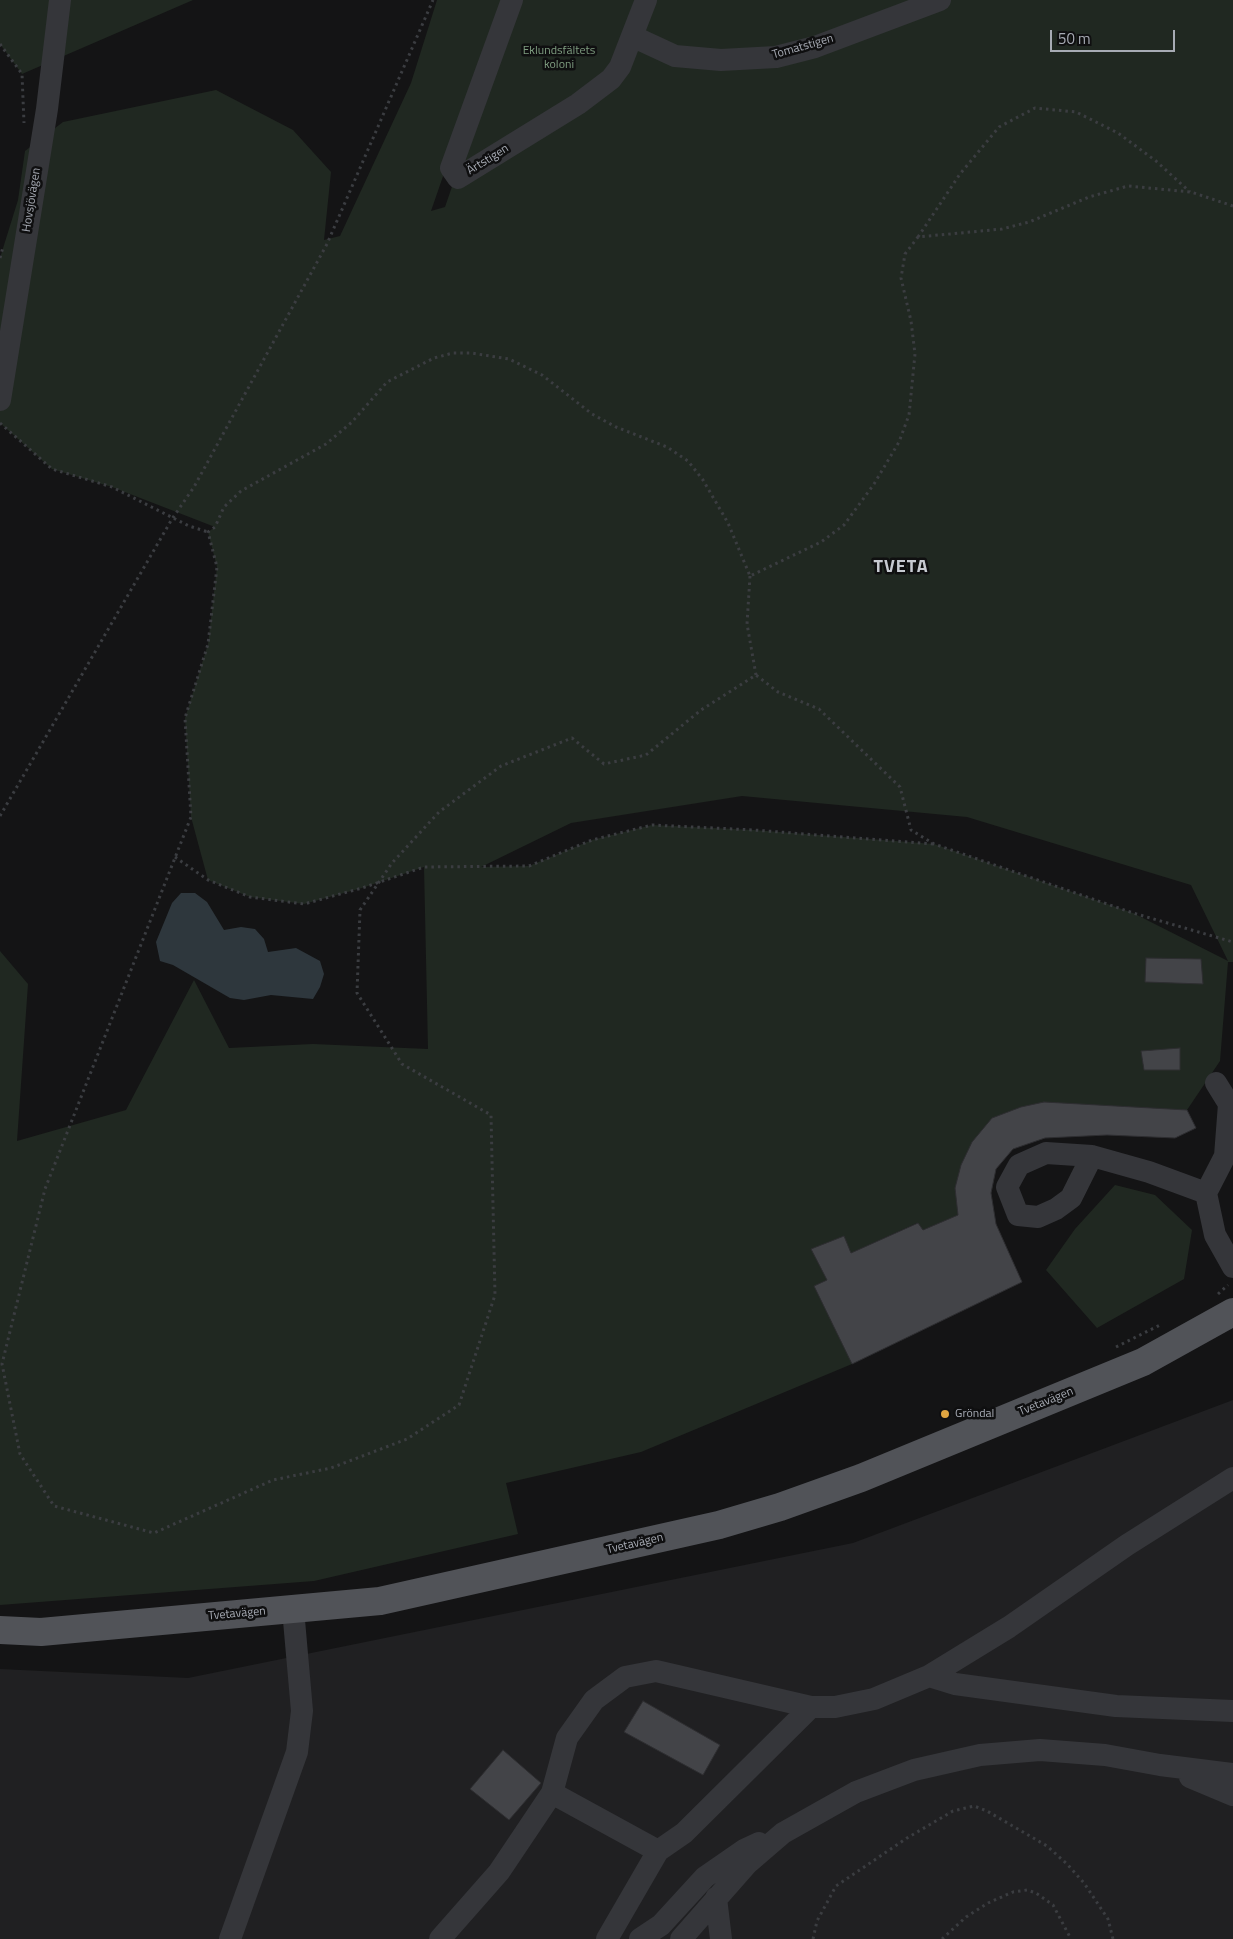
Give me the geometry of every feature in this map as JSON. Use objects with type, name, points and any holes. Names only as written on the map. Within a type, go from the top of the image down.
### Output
[{"type":"main road","name":"Tvetavägen","points":[[0,1630],[42,1632],[380,1601],[719,1525],[780,1507],[861,1478],[1143,1362],[1223,1305]]},
{"type":"street","name":"Hovsjövägen","points":[[0,400],[46,109],[60,0]]},
{"type":"street","name":"Ärtstigen","points":[[512,0],[451,168],[458,178],[578,104],[611,79],[620,66],[634,37]]},
{"type":"street","points":[[634,37],[646,0]]},
{"type":"street","name":"Tomatstigen","points":[[634,37],[675,56],[721,60],[776,57],[815,47],[918,4],[940,0]]},
{"type":"street","points":[[1216,1083],[1228,1104],[1225,1156],[1206,1193],[1214,1235],[1233,1267]]},
{"type":"street","points":[[1092,1156],[1149,1172],[1206,1193]]},
{"type":"street","points":[[440,1939],[500,1872],[552,1793],[567,1738],[594,1700],[625,1677],[656,1671],[811,1707],[857,1704],[896,1691],[928,1676],[1009,1626],[1127,1545],[1233,1478]]},
{"type":"street","points":[[230,1939],[297,1752],[302,1711],[293,1609]]},
{"type":"street","points":[[928,1676],[954,1684],[1116,1706],[1233,1711]]},
{"type":"street","points":[[613,1938],[658,1851],[684,1833],[811,1707]]},
{"type":"street","points":[[640,1939],[661,1925],[705,1877],[744,1850],[783,1833],[856,1792],[884,1780],[950,1761],[980,1755],[1040,1750],[1105,1755],[1160,1765],[1233,1774]]},
{"type":"street","points":[[1160,1765],[1233,1795]]},
{"type":"street","points":[[552,1793],[658,1851]]},
{"type":"street","points":[[681,1939],[748,1864],[783,1833]]},
{"type":"street","points":[[716,1898],[721,1939]]},
{"type":"path","points":[[0,816],[172,519],[194,487],[327,244],[433,0]]},
{"type":"path","points":[[0,44],[22,74],[24,131]]},
{"type":"path","points":[[750,576],[821,542],[844,525],[874,484],[899,442],[909,415],[915,354],[911,321],[901,278],[905,254],[960,174],[1000,127],[1034,108],[1076,112],[1118,133],[1156,161],[1191,192]]},
{"type":"path","points":[[918,237],[1002,228],[1030,222],[1089,196],[1116,188],[1141,186],[1191,192],[1233,206]]},
{"type":"path","points":[[0,258],[6,238]]},
{"type":"path","points":[[0,422],[52,469],[112,487],[189,526],[208,532],[216,527],[224,507],[241,491],[326,444],[352,422],[387,382],[434,358],[453,353],[471,353],[509,358],[542,375],[592,414],[616,427],[667,447],[688,461],[703,480],[728,524],[750,576],[747,624],[756,675],[778,692],[819,709],[900,787],[911,830],[934,844],[1133,913],[1233,942]]},
{"type":"path","points":[[208,532],[217,567],[208,644],[184,718],[191,818],[45,1189],[2,1364],[20,1454],[54,1506],[154,1533],[273,1480],[331,1468],[407,1439],[459,1405],[495,1295],[490,1115],[402,1064],[356,994],[360,910],[392,863],[439,812],[501,766],[572,738],[604,764],[646,754],[701,710],[756,675]]},
{"type":"path","points":[[176,857],[208,880],[250,897],[304,904],[378,883],[424,866],[529,866],[592,840],[652,825],[754,830],[934,844]]},
{"type":"path","points":[[1223,1305],[1233,1281]]},
{"type":"path","points":[[1108,1352],[1169,1321]]},
{"type":"path","points":[[813,1939],[817,1921],[836,1886],[860,1868],[938,1820],[953,1812],[974,1806],[987,1811],[1047,1846],[1068,1864],[1084,1883],[1108,1919],[1113,1939]]},
{"type":"path","points":[[942,1939],[966,1917],[988,1903],[1013,1892],[1027,1890],[1045,1898],[1053,1905],[1071,1939]]},
{"type":"shaded area","points":[[181,893],[195,893],[207,902],[224,930],[241,927],[255,929],[264,939],[268,952],[296,948],[320,961],[324,974],[320,987],[313,999],[271,995],[244,1000],[230,998],[173,965],[160,961],[156,942],[172,903]]},
{"type":"shaded area","points":[[1233,1400],[1233,1939],[0,1939],[0,1669],[188,1678],[853,1543]]},
{"type":"green space","points":[[0,0],[193,0],[22,74],[0,44]]},
{"type":"green space","name":"Eklundsfältets koloni","points":[[437,0],[504,0],[431,211],[445,207],[516,0],[1233,0],[1233,962],[1228,962],[1220,1061],[1187,1110],[1044,1102],[1021,1107],[992,1118],[972,1142],[961,1165],[955,1188],[958,1215],[923,1230],[917,1223],[851,1253],[844,1236],[811,1249],[827,1280],[814,1286],[852,1364],[641,1452],[506,1483],[518,1534],[314,1581],[0,1605],[0,951],[28,984],[17,1141],[126,1110],[194,980],[229,1048],[313,1044],[428,1049],[424,867],[362,888],[304,904],[250,897],[208,880],[191,817],[185,718],[208,644],[217,567],[208,532],[215,527],[112,487],[52,469],[0,423],[0,258],[18,200],[25,151],[63,122],[216,90],[293,130],[331,172],[324,240],[340,236],[411,83]],"holes":[[[742,796],[967,817],[1191,885],[1228,961],[1133,913],[934,844],[754,830],[652,825],[592,840],[529,866],[481,867],[571,823]],[[1146,958],[1201,959],[1203,983],[1145,982]],[[1180,1049],[1180,1070],[1144,1070],[1141,1051]]]},
{"type":"green space","points":[[1115,1185],[1155,1195],[1192,1230],[1184,1279],[1097,1328],[1046,1270],[1075,1229]]},
{"type":"building","points":[[1146,958],[1201,959],[1203,984],[1145,982]]},
{"type":"building","points":[[1180,1048],[1180,1070],[1144,1070],[1141,1051]]},
{"type":"building","points":[[1044,1102],[1187,1110],[1196,1128],[1175,1138],[1107,1135],[1045,1138],[1013,1149],[996,1169],[991,1193],[996,1224],[1022,1282],[852,1364],[814,1286],[827,1280],[811,1249],[844,1236],[851,1253],[918,1223],[923,1230],[958,1215],[955,1188],[961,1165],[972,1142],[992,1118],[1021,1107]]},
{"type":"building","points":[[643,1701],[720,1745],[703,1775],[624,1732]]},
{"type":"building","points":[[503,1750],[541,1783],[509,1820],[470,1789]]},
{"type":"place","name":"Gröndal","points":[[945,1414]]},
{"type":"district","name":"TVETA","points":[[901,568]]}]
